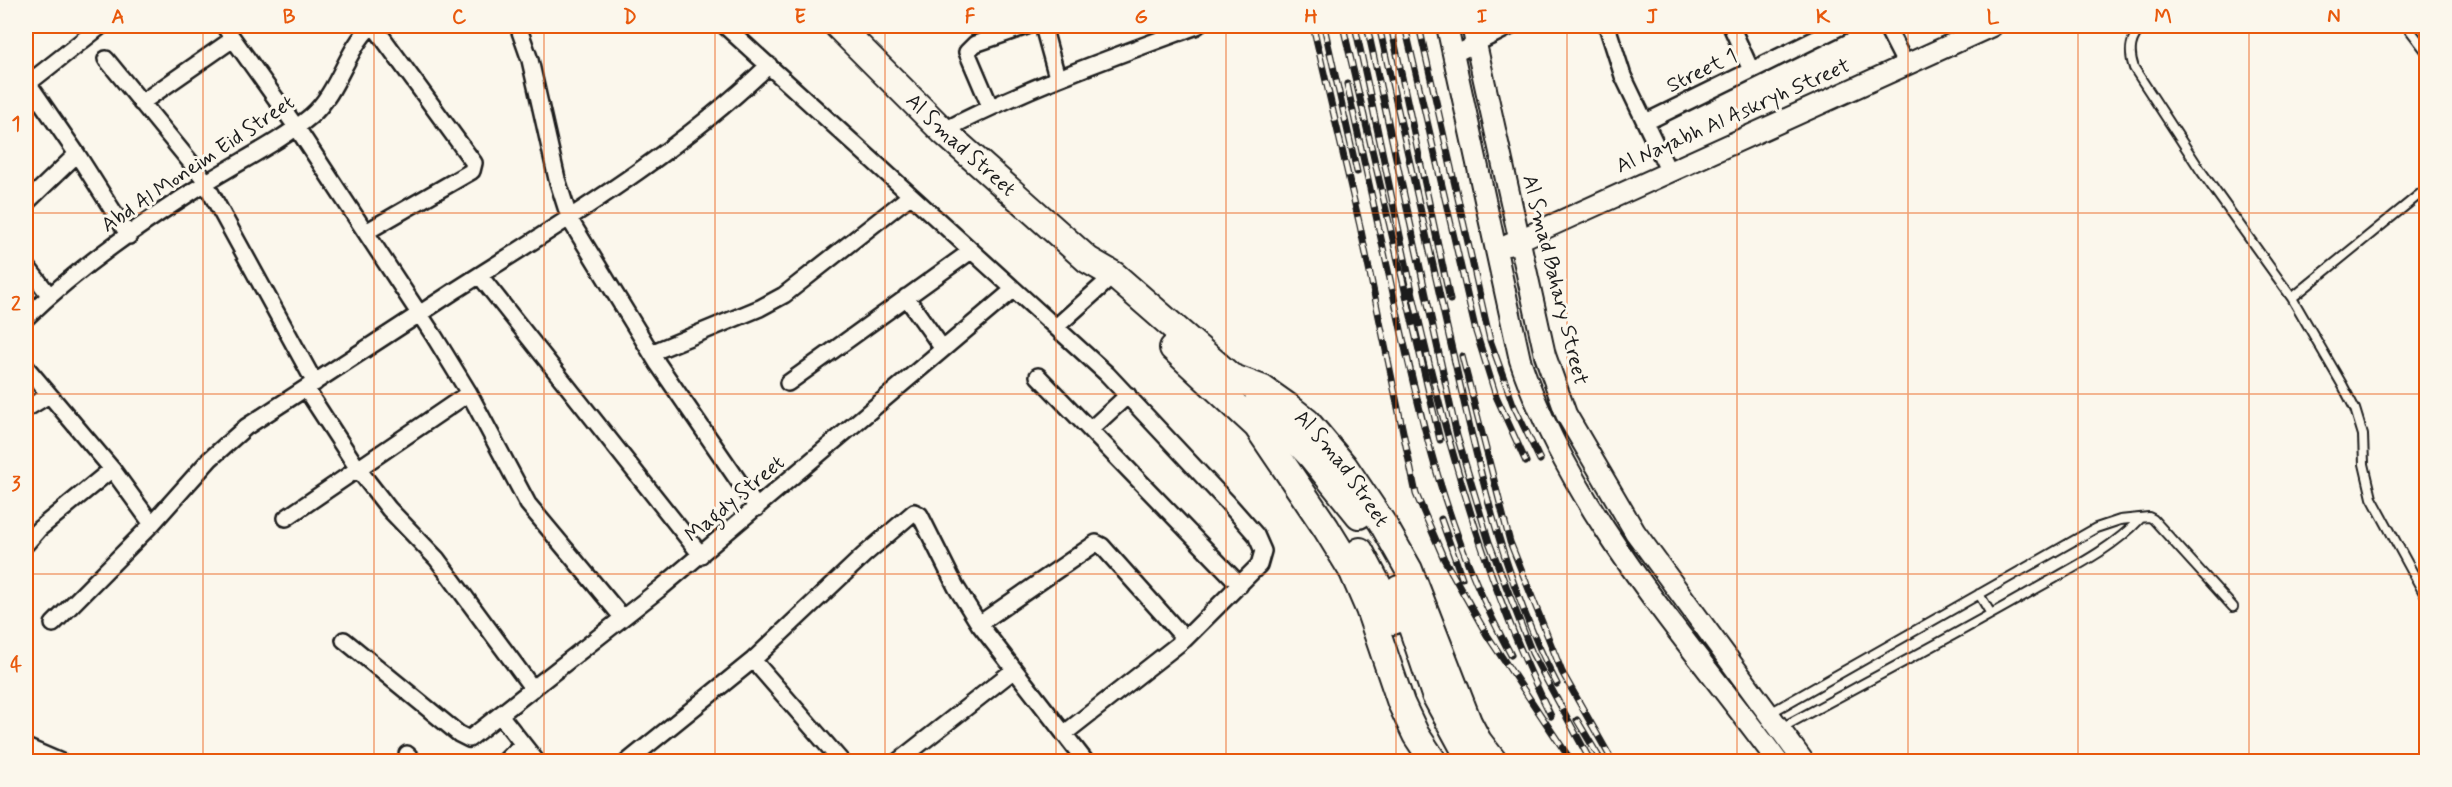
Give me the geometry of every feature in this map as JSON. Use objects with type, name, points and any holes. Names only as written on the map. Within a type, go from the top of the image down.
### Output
[{"type":"highway","name":"Al Smad Street","points":[[837,26],[943,131],[1089,260],[1257,426],[1353,572],[1370,609],[1401,703],[1416,735],[1434,762]]},
{"type":"highway","name":"Al Smad Street","points":[[1108,280],[1231,376],[1263,389],[1306,422],[1344,466],[1360,488],[1409,570],[1468,722],[1478,741],[1494,762]]},
{"type":"highway","points":[[1231,376],[1312,457],[1353,522],[1382,592],[1413,687],[1451,762]]},
{"type":"highway","points":[[1257,426],[1353,522],[1387,563],[1401,594],[1435,695],[1472,762]]},
{"type":"street","points":[[224,26],[296,127],[420,314],[469,393],[528,504],[622,617]]},
{"type":"street","points":[[366,232],[472,171],[474,163],[372,26]]},
{"type":"street","name":"Abd Al Moneim Eid Street","points":[[26,318],[82,268],[205,183],[296,127],[323,104],[361,35],[372,26]]},
{"type":"street","points":[[518,26],[530,60],[557,179],[570,220],[651,353],[757,508]]},
{"type":"street","points":[[724,26],[1128,394],[1256,536],[1263,551],[1263,560],[1240,585],[1185,639],[1065,733]]},
{"type":"street","points":[[990,106],[967,52],[975,44],[1027,26]]},
{"type":"street","points":[[1043,26],[1058,77]]},
{"type":"street","points":[[943,131],[990,106],[1058,77],[1197,26]]},
{"type":"street","points":[[1447,26],[1494,250],[1520,360],[1538,412],[1561,459],[1615,544],[1778,762]]},
{"type":"street","points":[[1453,56],[1474,35],[1511,26]]},
{"type":"street","points":[[1607,26],[1623,76],[1670,172]]},
{"type":"street","points":[[1731,26],[1751,70]]},
{"type":"street","name":"Street 1","points":[[1646,122],[1842,26]]},
{"type":"street","points":[[1886,26],[1906,65]]},
{"type":"street","name":"Al Nayabh Al Askryh Street","points":[[1494,250],[1992,26]]},
{"type":"street","points":[[92,29],[27,84],[77,154],[129,236]]},
{"type":"street","name":"Al Smad Bahary Street","points":[[1474,35],[1545,356],[1555,387],[1582,446],[1635,532],[1804,762]]},
{"type":"street","points":[[141,103],[233,39]]},
{"type":"street","points":[[106,59],[205,183],[310,386],[358,469],[388,509],[437,559],[533,688]]},
{"type":"street","points":[[54,624],[152,524],[210,459],[246,427],[570,220],[690,135],[724,108],[769,65]]},
{"type":"street","points":[[26,203],[77,154]]},
{"type":"street","points":[[651,353],[760,308],[784,295],[910,196]]},
{"type":"street","points":[[788,384],[971,251]]},
{"type":"street","points":[[26,265],[50,296]]},
{"type":"street","points":[[480,276],[701,555]]},
{"type":"street","points":[[1056,327],[1108,280]]},
{"type":"street","name":"Magdy Street","points":[[344,640],[459,734],[469,739],[701,555],[1013,290]]},
{"type":"street","points":[[906,297],[943,349]]},
{"type":"street","points":[[26,367],[112,469],[152,524]]},
{"type":"street","points":[[1038,376],[1240,585]]},
{"type":"street","points":[[286,518],[469,393]]},
{"type":"street","points":[[1090,430],[1128,394]]},
{"type":"street","points":[[26,409],[49,395]]},
{"type":"street","points":[[1561,459],[1582,446]]},
{"type":"street","points":[[26,544],[39,529],[112,469]]},
{"type":"street","points":[[627,762],[753,660],[864,555],[914,512],[920,515],[956,587],[979,624],[1086,762]]},
{"type":"street","points":[[1615,544],[1635,532]]},
{"type":"street","points":[[979,624],[1096,543],[1100,544],[1137,582],[1185,639]]},
{"type":"street","points":[[753,660],[842,762]]},
{"type":"street","points":[[897,762],[1014,670]]},
{"type":"street","points":[[500,715],[537,762]]},
{"type":"street","points":[[1750,724],[1775,721]]},
{"type":"street","points":[[1762,740],[1775,721]]},
{"type":"street","points":[[504,762],[522,744]]},
{"type":"street","points":[[26,747],[61,762]]},
{"type":"lane","points":[[2143,26],[2135,33],[2130,48],[2131,58],[2141,81],[2292,298],[2355,410],[2362,435],[2364,464],[2372,498],[2427,597]]},
{"type":"lane","points":[[2407,26],[2427,51]]},
{"type":"lane","points":[[2292,298],[2427,189]]},
{"type":"lane","points":[[1775,721],[1979,594],[2096,528],[2120,520],[2149,516],[2159,524],[2233,607]]},
{"type":"lane","points":[[1775,721],[1991,614],[2105,548],[2125,535],[2140,519]]},
{"type":"lane","points":[[1979,594],[1991,614]]},
{"type":"railway","points":[[1313,26],[1360,226],[1416,494],[1444,559],[1487,635],[1572,762]]},
{"type":"railway","points":[[1324,26],[1357,172]]},
{"type":"railway","points":[[1343,26],[1440,440]]},
{"type":"railway","points":[[1355,26],[1412,290],[1456,465],[1483,551],[1514,634],[1551,716]]},
{"type":"railway","points":[[1367,26],[1457,436],[1489,542],[1532,653],[1591,762]]},
{"type":"railway","points":[[1379,26],[1481,475],[1521,603],[1557,684]]},
{"type":"railway","points":[[1391,26],[1450,300]]},
{"type":"railway","points":[[1405,26],[1476,332],[1496,396],[1526,462]]},
{"type":"railway","points":[[1419,26],[1490,340],[1513,404],[1540,460]]},
{"type":"railway","points":[[1347,84],[1427,439],[1454,526],[1489,612],[1511,655]]},
{"type":"railway","points":[[1462,356],[1510,542],[1562,672],[1613,762]]},
{"type":"railway","points":[[1441,519],[1462,578]]},
{"type":"railway","points":[[1577,720],[1602,762]]}]
